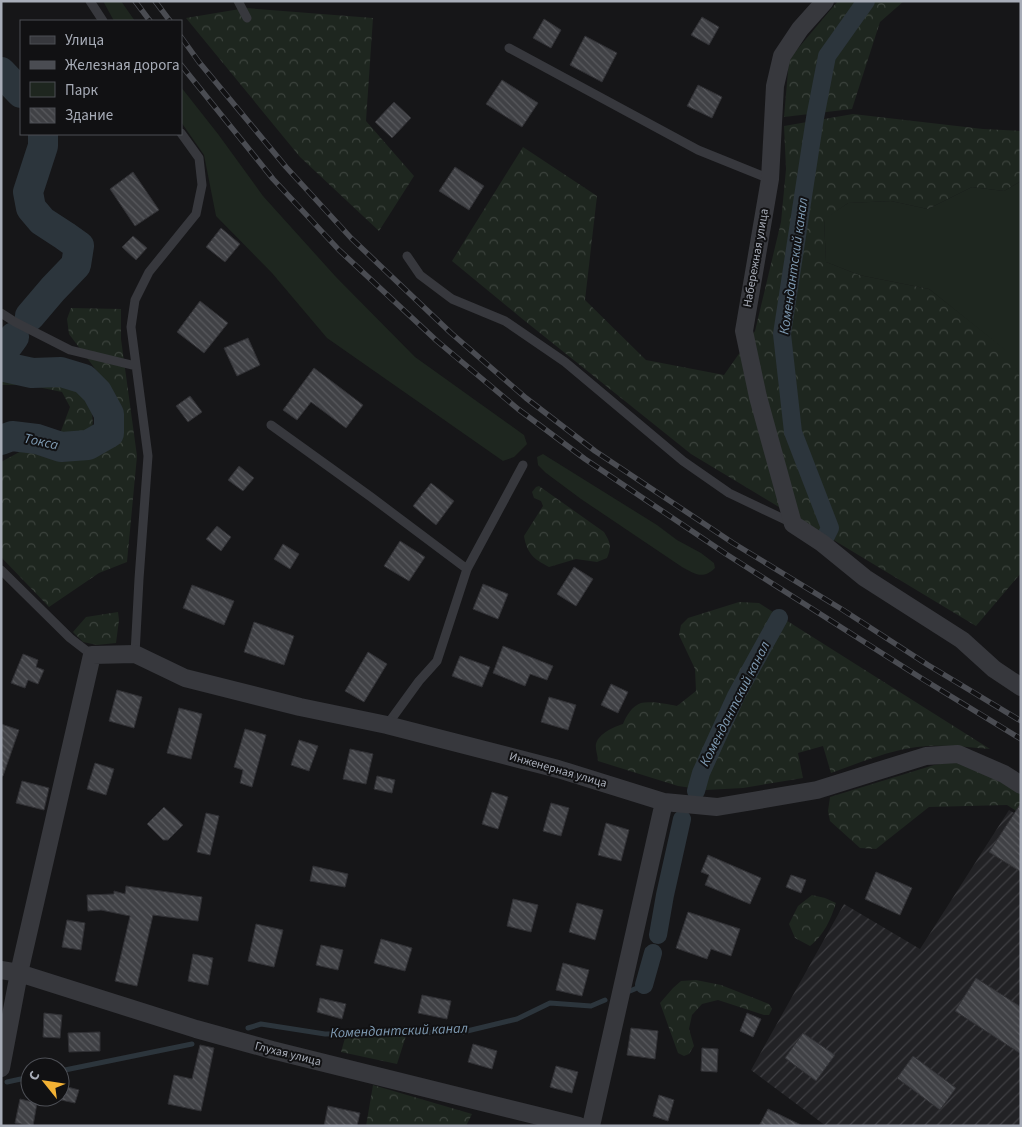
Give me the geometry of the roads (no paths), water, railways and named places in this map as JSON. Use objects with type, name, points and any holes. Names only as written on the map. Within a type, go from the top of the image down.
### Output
[{"type":"street","name":"Набережная улица","points":[[793,524],[758,397],[744,331],[770,179],[775,86],[782,56],[800,29],[825,1]]},
{"type":"street","points":[[793,524],[822,543],[865,578],[962,640],[994,669],[1021,687]]},
{"type":"street","name":"Инженерная улица","points":[[92,655],[135,654],[185,678],[300,707],[387,725],[558,769],[664,802],[717,807],[817,790],[926,756],[950,754],[958,754],[1004,774],[1021,785]]},
{"type":"street","points":[[1,1068],[19,973],[92,655]]},
{"type":"street","points":[[591,1126],[664,802]]},
{"type":"street","name":"Глухая улица","points":[[1,970],[19,973],[196,1029],[272,1050],[579,1126]]},
{"type":"lane","points":[[90,1],[102,20]]},
{"type":"lane","points":[[238,1],[247,18]]},
{"type":"lane","points":[[509,48],[698,150],[770,179]]},
{"type":"lane","points":[[135,654],[148,456],[131,327],[134,300],[149,272],[196,214],[202,185],[198,158],[182,134]]},
{"type":"lane","points":[[407,256],[420,275],[452,299],[505,321],[565,362],[683,461],[729,493],[793,524]]},
{"type":"lane","points":[[1,313],[70,350],[136,366]]},
{"type":"lane","points":[[271,426],[371,497],[467,569]]},
{"type":"lane","points":[[387,725],[419,681],[437,661],[467,569],[523,465]]},
{"type":"lane","points":[[1,570],[70,638],[92,655]]},
{"type":"waterway","name":"Комендантский канал","points":[[826,536],[830,528],[793,432],[782,334],[815,118],[827,56],[866,1]]},
{"type":"waterway","name":"Токса","points":[[1,72],[20,92]]},
{"type":"waterway","name":"Токса","points":[[30,316],[76,265],[79,246],[42,221],[31,208],[28,192],[43,146],[43,135]]},
{"type":"waterway","name":"Токса","points":[[1,355],[14,337]]},
{"type":"waterway","name":"Токса","points":[[1,363],[5,367],[32,373],[61,372],[84,379],[97,392],[109,414],[109,433],[88,445],[61,447],[37,439],[12,436],[1,440]]},
{"type":"waterway","name":"Комендантский канал","points":[[696,791],[701,773],[736,696],[779,618]]},
{"type":"waterway","name":"Комендантский канал","points":[[658,935],[682,819]]},
{"type":"waterway","name":"Комендантский канал","points":[[644,985],[653,953]]},
{"type":"waterway","name":"Комендантский канал","points":[[630,991],[644,985]]},
{"type":"waterway","name":"Комендантский канал","points":[[248,1028],[261,1024],[325,1034],[463,1032],[517,1019],[550,1003],[591,1006],[605,1000]]},
{"type":"waterway","name":"Комендантский канал","points":[[70,1069],[192,1044]]},
{"type":"waterway","name":"Комендантский канал","points":[[7,1082],[20,1079]]},
{"type":"railway","points":[[135,1],[149,20]]},
{"type":"railway","points":[[155,1],[169,20]]},
{"type":"railway","points":[[182,38],[199,62],[286,167],[351,238],[451,333],[526,398],[595,451],[733,543],[1021,721]]},
{"type":"railway","points":[[182,66],[273,179],[339,250],[437,341],[518,409],[585,459],[726,554],[1021,739]]}]
